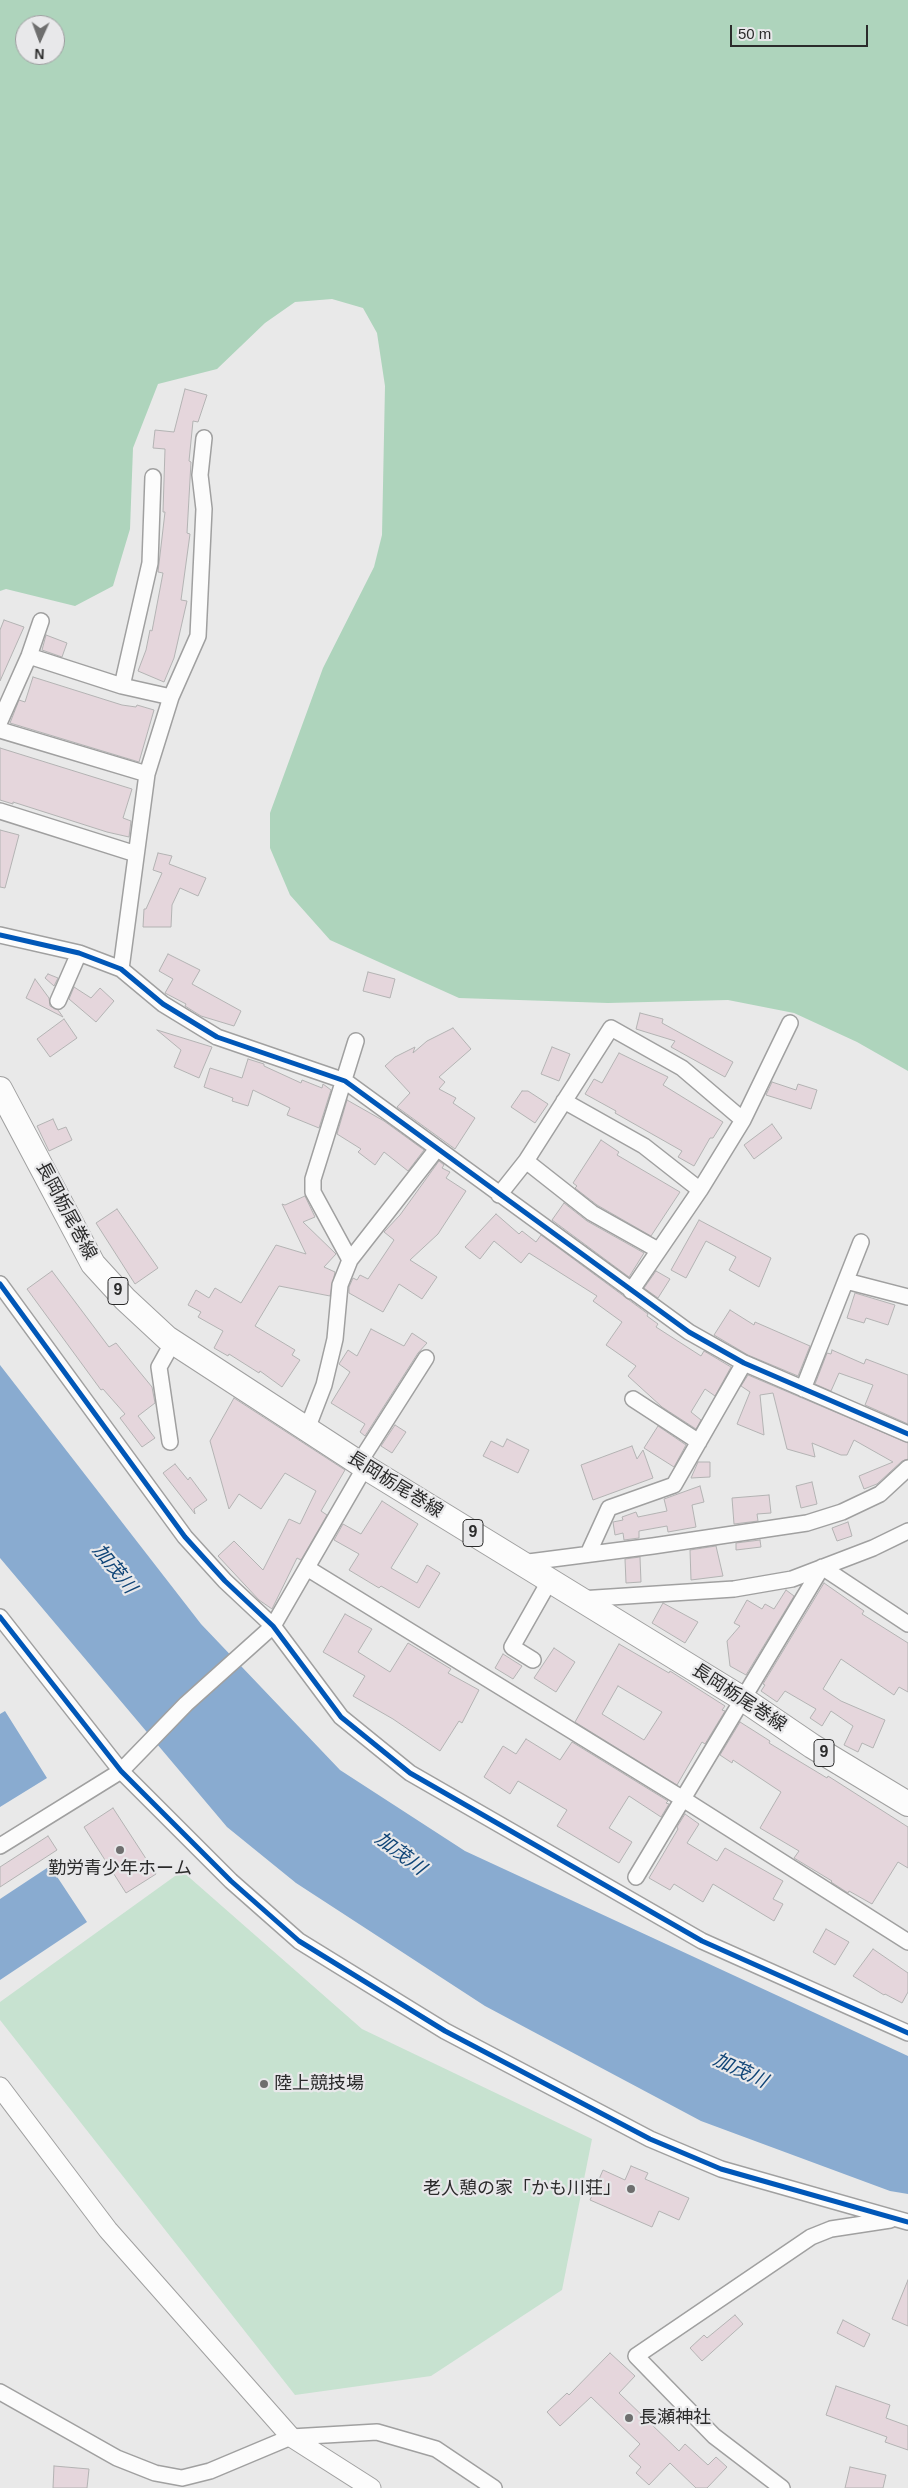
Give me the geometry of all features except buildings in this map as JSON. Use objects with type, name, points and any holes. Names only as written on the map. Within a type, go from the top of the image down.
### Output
[{"type":"main road","name":"長岡栃尾巻線","points":[[0,1089],[93,1264],[125,1299],[173,1342],[362,1465],[743,1699],[812,1746],[908,1804]]},
{"type":"street","points":[[121,969],[147,774],[171,697],[198,636],[204,509],[200,475],[204,438]]},
{"type":"street","points":[[122,686],[150,563],[153,477]]},
{"type":"street","points":[[0,721],[29,656],[41,621]]},
{"type":"street","points":[[29,656],[122,686],[171,697]]},
{"type":"street","points":[[0,730],[147,774]]},
{"type":"street","points":[[0,811],[136,854]]},
{"type":"street","points":[[0,935],[79,953],[121,969],[163,1004],[217,1037],[345,1081],[499,1196],[689,1332],[744,1363],[908,1434]]},
{"type":"street","points":[[58,1001],[79,953]]},
{"type":"street","points":[[631,1291],[700,1190],[743,1120],[790,1023]]},
{"type":"street","points":[[499,1196],[526,1161],[610,1028],[682,1068],[743,1120]]},
{"type":"street","points":[[350,1260],[313,1192],[313,1179],[356,1041]]},
{"type":"street","points":[[564,1101],[644,1146],[700,1190]]},
{"type":"street","points":[[307,1429],[324,1385],[335,1339],[340,1284],[350,1260],[436,1150]]},
{"type":"street","points":[[526,1161],[592,1213],[658,1250]]},
{"type":"street","points":[[803,1389],[861,1242]]},
{"type":"street","points":[[846,1280],[908,1297]]},
{"type":"street","points":[[0,1284],[186,1537],[225,1581],[273,1626],[341,1716],[410,1773],[702,1941],[908,2033]]},
{"type":"street","points":[[170,1442],[159,1367],[173,1342]]},
{"type":"street","points":[[0,1846],[121,1770],[186,1704],[273,1626],[307,1568],[362,1465],[426,1358]]},
{"type":"street","points":[[588,1554],[609,1508],[674,1485],[744,1363]]},
{"type":"street","points":[[634,1399],[700,1442]]},
{"type":"street","points":[[522,1563],[807,1523],[842,1512],[880,1494],[908,1468]]},
{"type":"street","points":[[580,1599],[734,1589],[792,1579],[873,1548],[908,1531]]},
{"type":"street","points":[[822,1567],[908,1624]]},
{"type":"street","points":[[636,1877],[822,1567]]},
{"type":"street","points":[[307,1568],[683,1799],[908,1942]]},
{"type":"street","points":[[533,1660],[512,1647],[550,1580]]},
{"type":"street","points":[[0,1617],[121,1770],[230,1881],[299,1941],[445,2031],[650,2138],[721,2169],[902,2221]]},
{"type":"street","points":[[0,2087],[108,2230],[291,2437],[372,2488]]},
{"type":"street","points":[[782,2488],[714,2436],[636,2356],[811,2237],[831,2229],[902,2221]]},
{"type":"street","points":[[0,2392],[117,2458],[155,2474],[182,2478],[210,2471],[291,2437],[377,2432],[436,2449],[494,2488]]},
{"type":"green space","points":[[0,0],[908,0],[908,1071],[857,1042],[794,1013],[728,1000],[608,1003],[459,998],[330,940],[290,895],[270,848],[270,813],[323,668],[374,567],[382,535],[385,386],[377,333],[363,308],[332,299],[295,302],[265,323],[217,369],[158,384],[133,448],[130,529],[113,586],[75,606],[6,589],[0,591]]},
{"type":"green space","name":"陸上競技場","points":[[182,1871],[362,2029],[592,2139],[562,2290],[431,2376],[295,2395],[0,2020],[0,2002]]},
{"type":"water","name":"加茂川","points":[[0,1365],[201,1624],[340,1770],[465,1851],[908,2056],[908,2194],[890,2191],[701,2121],[485,2006],[296,1883],[227,1827],[0,1558]]},
{"type":"water","points":[[5,1711],[47,1778],[0,1807],[0,1714]]},
{"type":"water","points":[[50,1866],[87,1922],[0,1980],[0,1899]]},
{"type":"cycle path","points":[[0,935],[79,953],[121,969],[163,1004],[217,1037],[345,1081],[689,1332],[744,1363],[908,1434]]},
{"type":"cycle path","points":[[0,1284],[185,1537],[225,1581],[273,1626],[341,1717],[410,1773],[702,1941],[908,2033]]},
{"type":"cycle path","points":[[0,1617],[121,1771],[231,1881],[299,1941],[445,2031],[650,2139],[721,2169],[908,2222]]},
{"type":"place","name":"勤労青少年ホーム","points":[[120,1850]]},
{"type":"place","name":"陸上競技場","points":[[264,2084]]},
{"type":"place","name":"老人憩の家「かも川荘」","points":[[631,2189]]},
{"type":"place","name":"長瀬神社","points":[[629,2418]]}]
